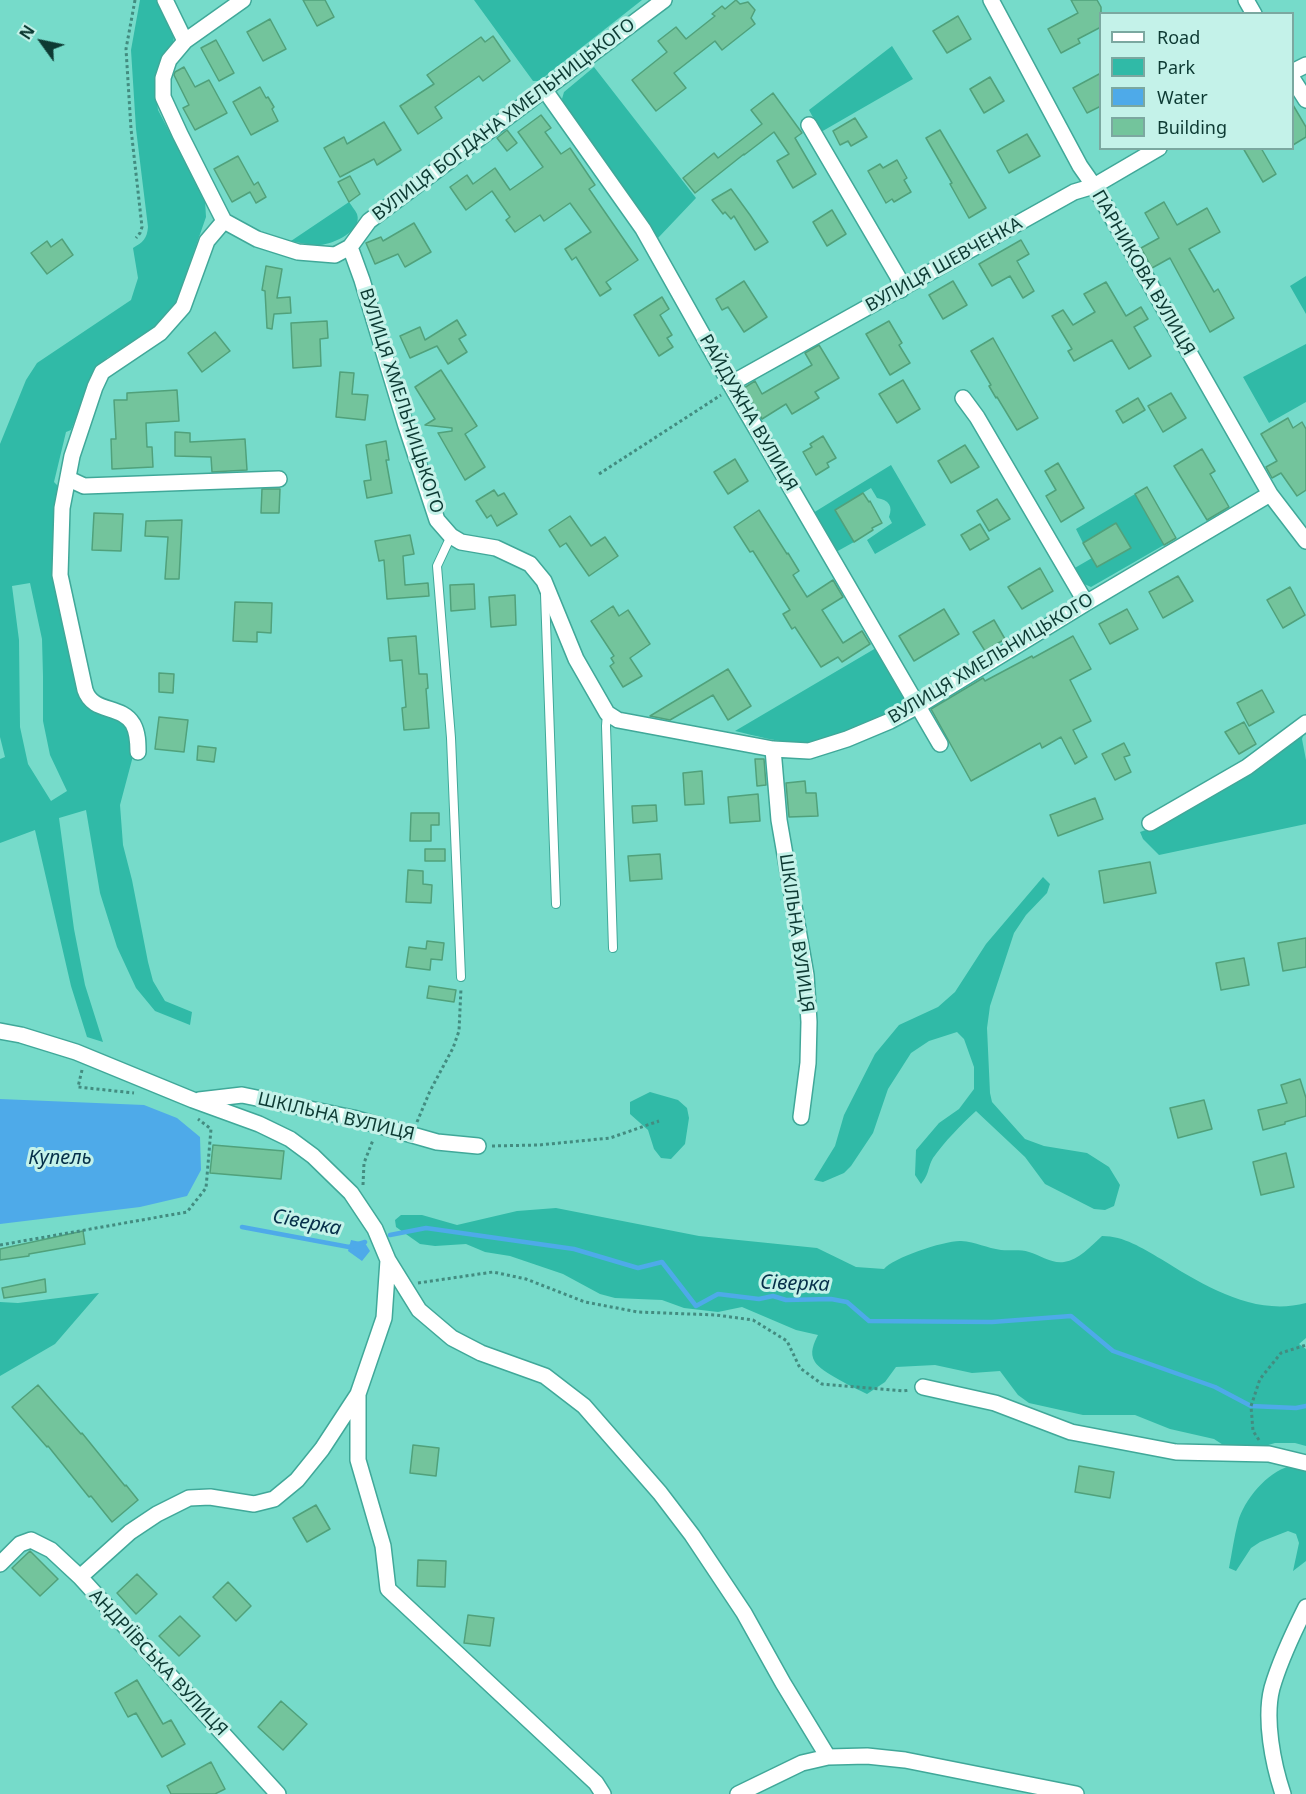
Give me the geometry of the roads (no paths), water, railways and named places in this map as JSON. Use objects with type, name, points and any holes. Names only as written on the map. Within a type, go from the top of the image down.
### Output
[{"type":"street","points":[[165,0],[185,40]]},
{"type":"street","points":[[243,0],[185,40],[169,60],[163,78],[163,98],[224,221],[257,239],[298,252],[335,255],[350,247]]},
{"type":"street","name":"ВУЛИЦЯ БОГДАНА ХМЕЛЬНИЦЬКОГО","points":[[350,247],[369,221],[664,0]]},
{"type":"street","name":"ПАРНИКОВА ВУЛИЦЯ","points":[[991,0],[1080,166],[1094,186],[1270,494],[1306,541]]},
{"type":"street","points":[[1294,80],[1306,100]]},
{"type":"street","name":"РАЙДУЖНА ВУЛИЦЯ","points":[[544,89],[643,230],[731,386],[940,744]]},
{"type":"street","points":[[809,125],[898,277],[901,290]]},
{"type":"street","name":"ВУЛИЦЯ ШЕВЧЕНКА","points":[[731,386],[1074,192],[1094,186],[1156,150]]},
{"type":"street","points":[[138,752],[137,735],[133,723],[115,710],[93,703],[85,690],[60,575],[62,508],[72,456],[102,372],[160,333],[183,308],[207,241],[224,221]]},
{"type":"street","name":"ВУЛИЦЯ ХМЕЛЬНИЦЬКОГО","points":[[350,247],[437,520],[451,536],[461,542],[496,548],[530,564],[544,581],[576,659],[607,713],[618,720],[773,749],[809,751],[838,742],[890,721],[918,706],[1270,494]]},
{"type":"street","points":[[963,398],[977,417],[1086,603]]},
{"type":"street","points":[[69,479],[84,486],[279,479]]},
{"type":"street","points":[[1150,823],[1247,767],[1306,723]]},
{"type":"street","name":"ШКІЛЬНА ВУЛИЦЯ","points":[[773,749],[779,820],[806,975],[809,1022],[808,1064],[801,1117]]},
{"type":"street","name":"ШКІЛЬНА ВУЛИЦЯ","points":[[0,1031],[21,1035],[85,1056],[193,1101],[260,1124],[290,1139],[313,1156],[351,1193],[375,1229],[388,1260],[384,1318],[358,1394],[322,1449],[297,1480],[274,1499],[254,1504],[210,1497],[189,1498],[157,1514],[130,1532],[80,1577]]},
{"type":"street","name":"ШКІЛЬНА ВУЛИЦЯ","points":[[193,1101],[242,1095],[353,1118],[436,1142],[478,1146]]},
{"type":"street","points":[[388,1260],[419,1311],[452,1338],[481,1353],[545,1376],[584,1406],[660,1493],[692,1535],[744,1613],[828,1757]]},
{"type":"street","points":[[923,1387],[995,1403],[1071,1432],[1176,1452],[1269,1454],[1306,1463]]},
{"type":"street","points":[[358,1394],[358,1460],[382,1546],[388,1589],[596,1783],[603,1794]]},
{"type":"street","name":"АНДРІЇВСЬКА ВУЛИЦЯ","points":[[0,1564],[20,1544],[31,1540],[51,1550],[80,1577],[278,1794]]},
{"type":"street","points":[[1283,1794],[1278,1779],[1269,1721],[1272,1690],[1290,1638],[1306,1606]]},
{"type":"street","points":[[738,1794],[802,1763],[828,1757],[867,1756],[904,1760],[1076,1794]]},
{"type":"lane","points":[[451,536],[437,566],[451,738],[461,977]]},
{"type":"lane","points":[[544,581],[556,904]]},
{"type":"lane","points":[[607,713],[613,948]]},
{"type":"water","name":"Купель","points":[[0,1099],[144,1105],[177,1118],[200,1137],[201,1170],[187,1196],[140,1207],[0,1224]]},
{"type":"water","points":[[351,1240],[365,1243],[370,1251],[362,1261],[348,1251]]},
{"type":"waterway","name":"Сіверка","points":[[242,1227],[349,1247],[365,1242]]},
{"type":"waterway","name":"Сіверка","points":[[390,1235],[426,1228],[574,1249],[638,1268],[662,1262],[696,1306],[718,1294],[759,1299],[773,1296],[786,1300],[831,1299],[847,1302],[869,1321],[992,1322],[1071,1316],[1113,1351],[1215,1387],[1251,1406],[1296,1408],[1306,1406]]}]
